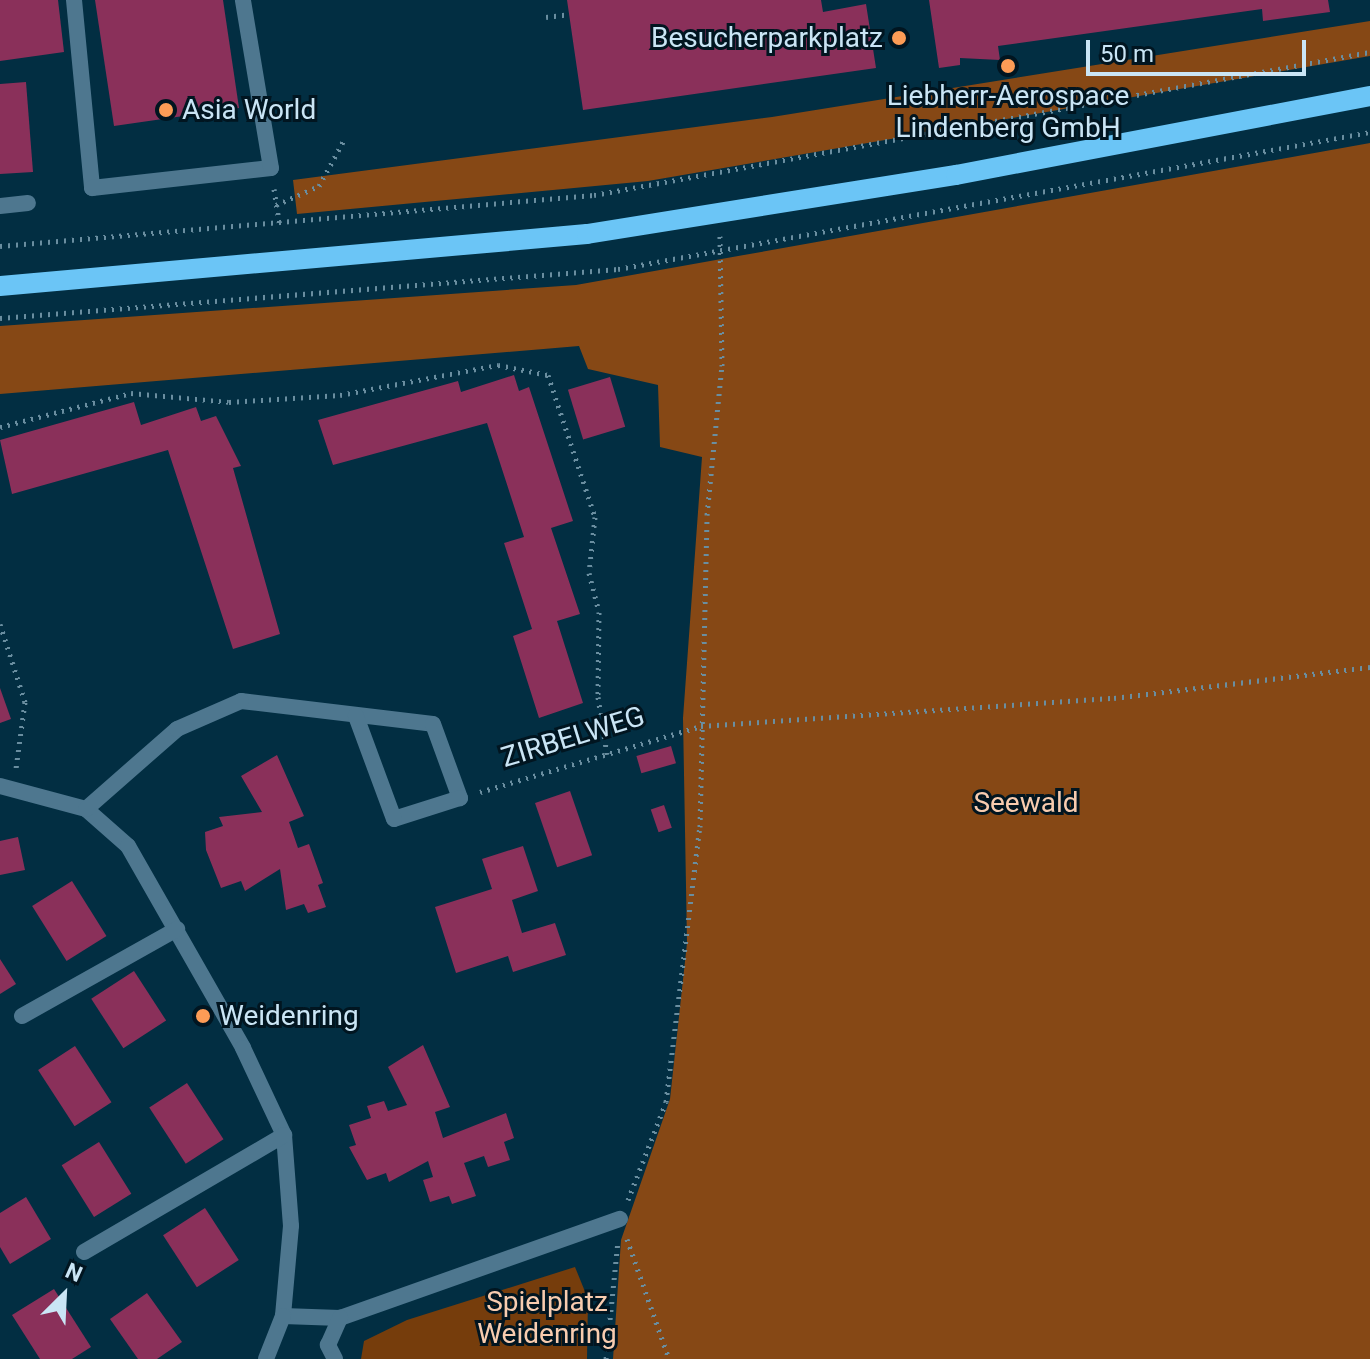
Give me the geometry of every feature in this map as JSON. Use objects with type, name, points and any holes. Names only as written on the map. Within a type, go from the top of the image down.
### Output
[{"type":"main road","points":[[0,286],[254,269],[775,207],[1370,96]]},
{"type":"street","points":[[74,0],[92,188],[271,168],[243,0]]},
{"type":"street","points":[[0,206],[28,203]]},
{"type":"street","points":[[86,809],[177,729],[241,701],[433,724],[460,798],[394,819],[356,716]]},
{"type":"street","points":[[7,786],[86,809],[128,846],[177,929],[284,1135],[292,1169],[283,1316],[266,1359]]},
{"type":"street","points":[[22,1016],[177,929]]},
{"type":"street","points":[[84,1252],[284,1135]]},
{"type":"street","points":[[283,1316],[340,1318],[620,1219]]},
{"type":"street","points":[[335,1359],[328,1345],[340,1318]]},
{"type":"path","points":[[546,17],[569,14]]},
{"type":"path","points":[[0,246],[280,226],[594,195],[1370,52]]},
{"type":"path","points":[[276,205],[319,186],[344,140]]},
{"type":"path","points":[[271,168],[280,226]]},
{"type":"path","points":[[606,1359],[620,1219],[666,1102],[700,827],[701,726],[722,252]]},
{"type":"path","points":[[0,427],[131,393],[229,402],[340,395],[498,365],[548,375],[595,517],[589,573],[599,612],[598,697],[607,754]]},
{"type":"path","points":[[0,624],[25,702],[7,786]]},
{"type":"path","name":"ZIRBELWEG","points":[[460,798],[701,726],[1114,698],[1370,667]]},
{"type":"path","points":[[620,1219],[669,1359]]},
{"type":"green space","points":[[1370,21],[1370,56],[648,181],[297,214],[293,180],[772,117]]},
{"type":"green space","name":"Seewald","points":[[1370,143],[1370,1359],[613,1359],[621,1240],[670,1099],[687,943],[683,718],[702,457],[660,447],[658,385],[588,369],[579,346],[0,394],[0,326],[576,285]]},
{"type":"green space","name":"Spielplatz Weidenring","points":[[575,1267],[588,1299],[587,1359],[361,1359],[364,1341],[407,1320]]},
{"type":"building","points":[[0,0],[58,0],[64,52],[0,61]]},
{"type":"building","points":[[95,0],[223,0],[239,108],[114,126]]},
{"type":"building","points":[[567,0],[821,0],[823,12],[866,4],[876,68],[583,110]]},
{"type":"building","points":[[929,0],[1328,0],[1330,12],[1263,21],[1262,9],[998,46],[1000,60],[960,58],[960,65],[939,68]]},
{"type":"building","points":[[26,82],[33,172],[0,174],[0,84]]},
{"type":"building","points":[[514,375],[519,391],[529,387],[573,521],[551,528],[580,614],[557,621],[583,703],[539,718],[513,636],[532,629],[504,543],[524,537],[487,423],[333,465],[318,420],[458,381],[461,392]]},
{"type":"building","points":[[610,377],[625,427],[583,440],[568,390]]},
{"type":"building","points":[[134,402],[141,425],[196,407],[201,421],[216,416],[241,466],[233,468],[280,634],[233,649],[168,450],[12,494],[0,440]]},
{"type":"building","points":[[0,688],[11,719],[0,723]]},
{"type":"building","points":[[671,746],[676,763],[641,773],[636,756]]},
{"type":"building","points":[[277,755],[304,816],[289,822],[298,848],[309,844],[323,883],[318,885],[326,907],[308,913],[304,904],[286,910],[280,869],[245,891],[241,881],[221,888],[206,850],[205,832],[223,826],[219,817],[262,812],[241,776]]},
{"type":"building","points":[[570,791],[592,855],[557,867],[535,803]]},
{"type":"building","points":[[664,805],[672,828],[659,832],[651,810]]},
{"type":"building","points":[[18,837],[25,870],[0,875],[0,841]]},
{"type":"building","points":[[523,846],[538,891],[512,900],[522,933],[555,923],[566,955],[513,972],[508,956],[456,973],[435,907],[492,889],[482,859]]},
{"type":"building","points":[[72,881],[106,936],[67,961],[32,906]]},
{"type":"building","points":[[0,959],[16,984],[0,994]]},
{"type":"building","points":[[134,971],[166,1020],[123,1048],[91,999]]},
{"type":"building","points":[[423,1045],[450,1107],[435,1112],[443,1138],[506,1113],[514,1138],[504,1142],[510,1160],[488,1167],[484,1156],[464,1163],[476,1196],[452,1204],[449,1196],[430,1202],[423,1180],[433,1177],[428,1161],[389,1182],[386,1173],[367,1180],[349,1147],[356,1145],[349,1125],[371,1118],[367,1106],[384,1101],[388,1111],[407,1105],[388,1067]]},
{"type":"building","points":[[75,1046],[111,1102],[75,1126],[38,1070]]},
{"type":"building","points":[[187,1083],[223,1139],[186,1164],[149,1108]]},
{"type":"building","points":[[99,1142],[131,1194],[94,1217],[62,1165]]},
{"type":"building","points":[[26,1197],[51,1239],[10,1264],[0,1247],[0,1213]]},
{"type":"building","points":[[205,1208],[239,1260],[197,1287],[163,1235]]},
{"type":"building","points":[[54,1289],[91,1347],[72,1359],[40,1359],[12,1315]]},
{"type":"building","points":[[147,1293],[182,1342],[157,1359],[138,1359],[110,1319]]},
{"type":"place","name":"Besucherparkplatz","points":[[899,38]]},
{"type":"place","name":"Liebherr-Aerospace Lindenberg GmbH","points":[[1008,66]]},
{"type":"place","name":"Asia World","points":[[166,110]]},
{"type":"place","name":"Weidenring","points":[[203,1016]]}]
